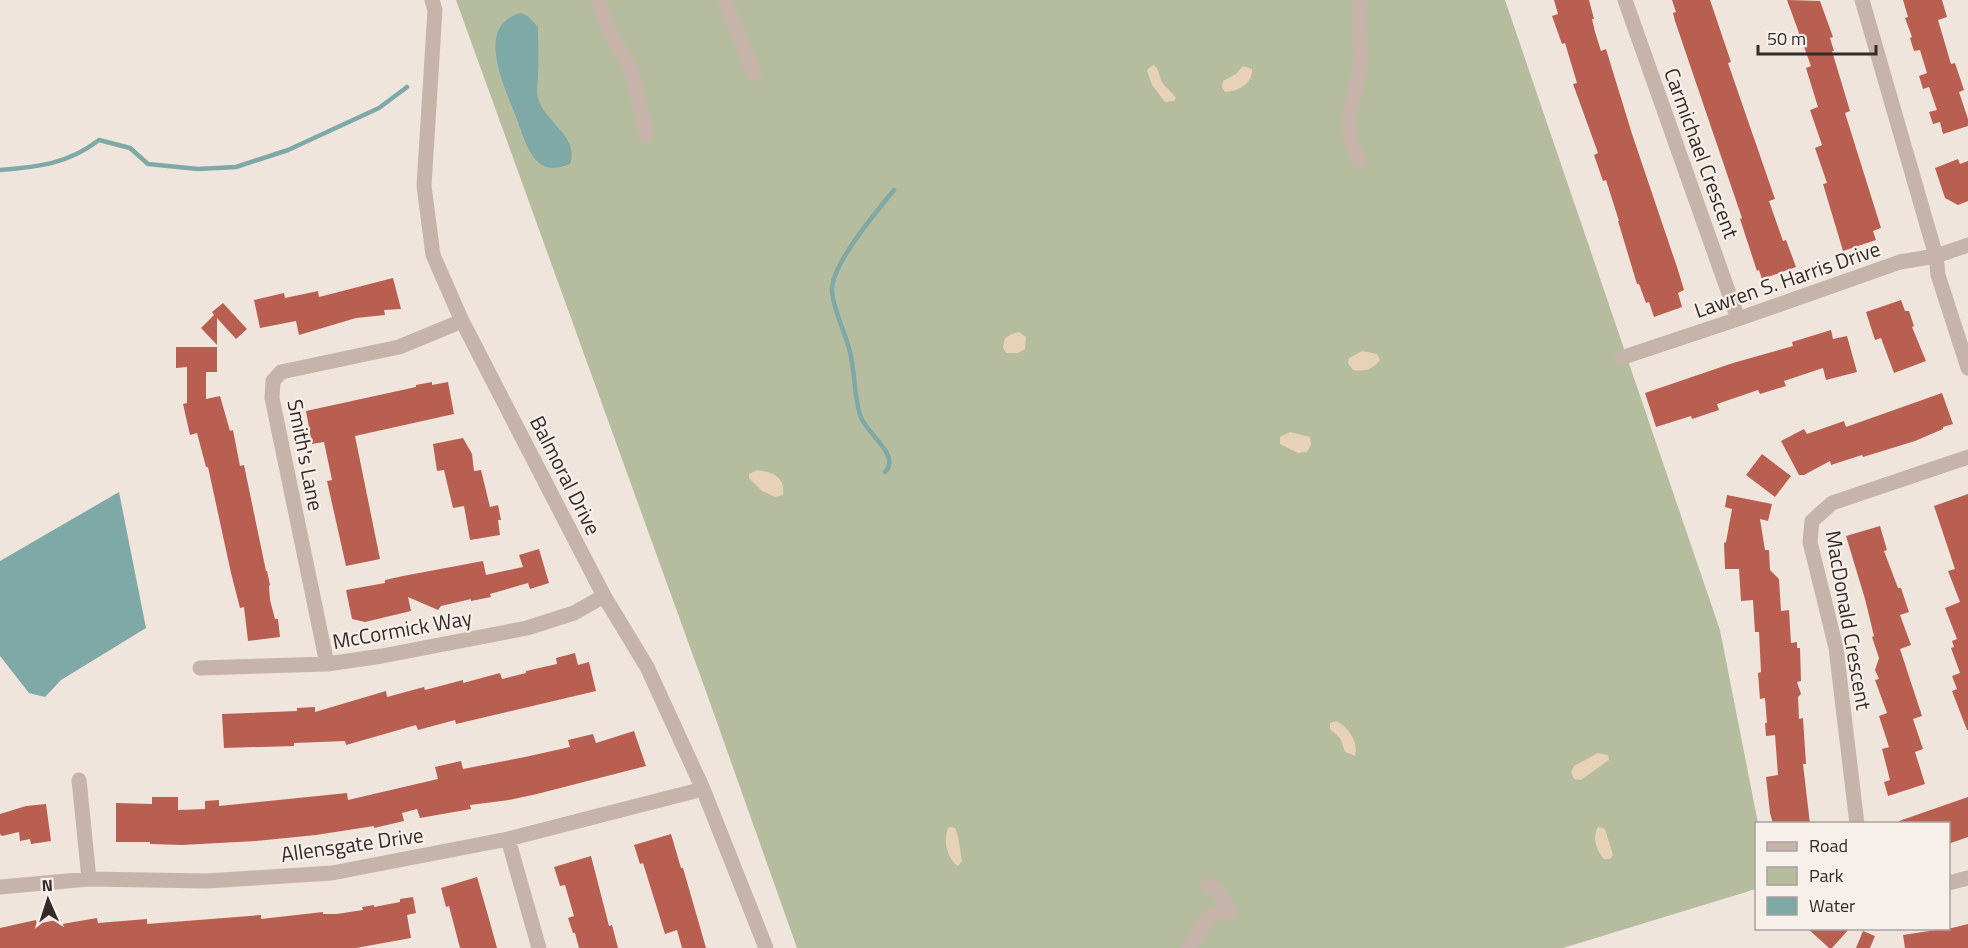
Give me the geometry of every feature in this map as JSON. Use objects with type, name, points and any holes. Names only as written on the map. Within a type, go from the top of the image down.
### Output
[{"type":"street","name":"Balmoral Drive","points":[[432,0],[435,10],[424,186],[433,255],[462,321],[604,596],[647,667],[703,789],[766,948]]},
{"type":"street","points":[[598,0],[611,35],[625,57],[633,76],[646,135]]},
{"type":"street","points":[[725,0],[754,74]]},
{"type":"street","points":[[1359,161],[1347,129],[1360,66],[1360,0]]},
{"type":"street","name":"Carmichael Crescent","points":[[1625,0],[1738,319]]},
{"type":"street","points":[[1862,0],[1936,256],[1938,275],[1968,368]]},
{"type":"street","name":"Lawren S. Harris Drive","points":[[1621,358],[1900,262],[1936,256],[1968,245]]},
{"type":"street","name":"Smith's Lane","points":[[327,664],[272,398],[273,381],[281,372],[399,347],[462,321]]},
{"type":"street","name":"MacDonald Crescent","points":[[1857,822],[1836,648],[1810,542],[1812,521],[1832,503],[1968,457]]},
{"type":"street","name":"McCormick Way","points":[[200,668],[327,664],[382,656],[527,627],[574,613],[604,596]]},
{"type":"street","points":[[79,780],[88,879]]},
{"type":"street","name":"Allensgate Drive","points":[[0,887],[88,879],[207,881],[332,873],[508,839],[703,789]]},
{"type":"street","points":[[508,839],[539,948]]},
{"type":"street","points":[[1950,882],[1968,878]]},
{"type":"street","points":[[1188,948],[1198,936],[1207,917],[1230,911],[1222,896],[1208,885]]},
{"type":"green space","points":[[456,0],[1505,0],[1720,630],[1758,822],[1755,822],[1755,889],[1563,948],[797,948]]},
{"type":"sand","points":[[1153,65],[1158,70],[1162,82],[1176,98],[1174,101],[1165,102],[1152,85],[1147,70]]},
{"type":"sand","points":[[1243,66],[1252,69],[1250,78],[1244,86],[1225,92],[1222,87],[1223,81],[1236,74]]},
{"type":"sand","points":[[1019,332],[1026,337],[1025,349],[1018,353],[1006,353],[1003,348],[1005,338]]},
{"type":"sand","points":[[1362,351],[1377,354],[1380,360],[1368,369],[1353,370],[1348,363],[1349,358]]},
{"type":"sand","points":[[1290,432],[1310,437],[1311,445],[1307,452],[1298,453],[1280,444],[1280,437]]},
{"type":"sand","points":[[757,470],[777,476],[782,484],[783,495],[775,497],[762,491],[749,478],[749,474]]},
{"type":"sand","points":[[1336,721],[1352,736],[1356,746],[1355,756],[1345,752],[1340,738],[1330,729],[1330,723]]},
{"type":"sand","points":[[1598,753],[1608,755],[1609,760],[1581,780],[1574,779],[1571,772],[1574,766]]},
{"type":"sand","points":[[949,827],[955,828],[958,835],[962,861],[958,866],[954,863],[947,848],[946,837]]},
{"type":"sand","points":[[1598,827],[1605,829],[1613,855],[1610,859],[1604,859],[1597,848],[1595,835]]},
{"type":"water","points":[[521,13],[528,16],[538,27],[538,98],[570,145],[572,154],[570,164],[561,167],[544,166],[529,150],[496,58],[499,30],[507,20]]},
{"type":"water","points":[[119,492],[146,628],[61,680],[45,697],[29,693],[0,656],[0,561]]},
{"type":"building","points":[[1554,0],[1589,0],[1601,51],[1606,49],[1678,270],[1684,290],[1678,293],[1682,307],[1654,317],[1649,302],[1646,303],[1639,284],[1637,284],[1606,180],[1603,181],[1594,155],[1598,153],[1573,84],[1577,83],[1565,43],[1562,44],[1552,16],[1558,14]]},
{"type":"building","points":[[1672,0],[1710,0],[1731,62],[1728,63],[1775,199],[1769,201],[1783,241],[1786,240],[1796,267],[1762,279],[1759,270],[1757,271],[1740,219],[1742,218],[1675,21],[1673,13],[1676,12]]},
{"type":"building","points":[[1787,0],[1820,1],[1833,37],[1830,38],[1834,51],[1832,51],[1850,111],[1845,113],[1881,228],[1873,231],[1876,240],[1843,251],[1823,184],[1827,183],[1815,148],[1822,145],[1810,110],[1818,107],[1806,68],[1811,66]]},
{"type":"building","points":[[1903,0],[1942,0],[1947,17],[1938,20],[1951,64],[1955,63],[1964,90],[1959,92],[1968,126],[1943,134],[1940,122],[1933,124],[1929,112],[1937,110],[1929,87],[1923,89],[1919,76],[1927,73],[1920,50],[1914,51],[1905,18],[1908,17]]},
{"type":"building","points":[[1958,159],[1960,164],[1968,161],[1968,201],[1958,205],[1945,198],[1935,168]]},
{"type":"building","points":[[393,278],[401,309],[384,310],[385,315],[356,318],[299,335],[296,321],[260,328],[254,300],[284,293],[285,298],[318,291],[319,297]]},
{"type":"building","points":[[1901,300],[1905,311],[1909,311],[1914,326],[1912,327],[1926,361],[1894,373],[1881,338],[1875,340],[1866,312]]},
{"type":"building","points":[[223,303],[247,329],[236,339],[217,318],[217,345],[201,328],[214,315],[212,312]]},
{"type":"building","points":[[1831,330],[1833,339],[1847,336],[1857,372],[1826,380],[1823,368],[1784,381],[1786,386],[1760,394],[1758,390],[1717,404],[1719,410],[1656,427],[1645,393],[1733,363],[1793,346],[1792,342]]},
{"type":"building","points":[[176,347],[217,347],[217,372],[206,372],[206,399],[220,396],[230,431],[233,430],[240,466],[244,465],[270,585],[270,600],[275,619],[278,619],[280,637],[248,641],[244,607],[240,608],[231,573],[208,467],[206,467],[197,433],[190,435],[183,404],[187,403],[187,367],[176,368]]},
{"type":"building","points":[[432,382],[432,385],[448,382],[454,414],[355,436],[380,559],[346,566],[327,481],[332,480],[324,442],[312,444],[306,411]]},
{"type":"building","points":[[1942,393],[1953,424],[1915,441],[1863,457],[1862,455],[1831,465],[1830,461],[1804,475],[1799,475],[1781,441],[1804,429],[1807,434],[1844,421],[1846,427]]},
{"type":"building","points":[[463,438],[472,454],[474,471],[481,470],[490,507],[498,505],[501,520],[498,520],[500,535],[470,540],[464,506],[453,508],[444,470],[437,471],[433,444]]},
{"type":"building","points":[[1762,454],[1791,476],[1775,497],[1746,475]]},
{"type":"building","points":[[1968,494],[1967,730],[1952,691],[1957,689],[1952,676],[1960,673],[1951,648],[1954,647],[1952,641],[1957,639],[1945,608],[1960,602],[1948,571],[1955,569],[1934,506]]},
{"type":"building","points":[[1727,495],[1772,504],[1768,521],[1760,519],[1765,550],[1769,550],[1770,570],[1779,579],[1781,611],[1789,610],[1791,643],[1797,642],[1797,648],[1800,648],[1801,681],[1797,682],[1801,694],[1798,697],[1799,719],[1803,718],[1806,764],[1803,764],[1810,822],[1772,822],[1770,813],[1766,777],[1778,775],[1775,735],[1766,736],[1765,698],[1760,699],[1758,673],[1761,672],[1759,632],[1755,632],[1753,600],[1741,601],[1739,569],[1725,569],[1724,543],[1732,509],[1725,507]]},
{"type":"building","points":[[1880,526],[1887,550],[1884,551],[1909,612],[1900,615],[1911,645],[1900,649],[1922,716],[1913,719],[1923,749],[1915,752],[1925,784],[1888,796],[1884,782],[1890,780],[1882,749],[1889,747],[1879,716],[1887,713],[1875,680],[1879,679],[1875,670],[1879,658],[1872,637],[1874,636],[1865,599],[1846,536]]},
{"type":"building","points":[[539,549],[549,583],[530,589],[528,583],[490,594],[491,597],[441,606],[438,610],[408,597],[411,611],[365,622],[352,619],[346,590],[385,583],[385,580],[403,576],[483,561],[486,575],[523,567],[519,555]]},
{"type":"building","points":[[575,653],[578,665],[589,662],[596,691],[456,724],[455,720],[418,730],[416,725],[346,745],[345,741],[294,743],[294,746],[224,748],[222,714],[297,711],[297,708],[315,707],[315,712],[386,691],[387,697],[424,687],[425,690],[463,680],[463,683],[500,673],[502,679],[557,664],[556,658]]},
{"type":"building","points":[[634,731],[646,766],[537,794],[470,805],[471,809],[420,818],[417,809],[402,813],[404,821],[374,828],[374,826],[256,841],[182,845],[116,842],[116,803],[152,804],[152,797],[178,797],[178,810],[205,809],[205,801],[219,800],[219,806],[347,793],[348,800],[438,779],[435,767],[461,761],[463,769],[570,747],[568,740],[593,734],[596,743]]},
{"type":"building","points":[[1968,797],[1968,837],[1950,843],[1950,822],[1899,821]]},
{"type":"building","points":[[46,804],[51,841],[31,844],[30,839],[20,841],[19,832],[2,836],[0,834],[0,814],[26,806]]},
{"type":"building","points":[[671,834],[706,948],[682,948],[677,930],[665,934],[643,863],[640,864],[634,845]]},
{"type":"building","points":[[591,856],[609,926],[612,925],[618,948],[579,948],[568,918],[574,916],[565,885],[560,886],[554,867]]},
{"type":"building","points":[[477,877],[497,948],[460,948],[449,906],[446,907],[441,888]]},
{"type":"building","points":[[413,897],[416,913],[407,915],[411,938],[356,948],[0,948],[0,928],[36,920],[37,924],[61,919],[62,924],[97,918],[98,923],[147,919],[147,924],[261,915],[261,919],[323,912],[323,914],[337,914],[363,910],[362,907],[400,902],[400,899]]},
{"type":"building","points":[[1968,924],[1968,948],[1905,948],[1903,935]]},
{"type":"building","points":[[1809,930],[1848,930],[1832,948],[1829,948]]},
{"type":"building","points":[[1863,931],[1875,936],[1870,948],[1856,948]]},
{"type":"waterway","points":[[0,170],[52,163],[76,154],[99,140],[130,148],[148,164],[198,169],[236,167],[288,150],[379,108],[407,87]]},
{"type":"waterway","points":[[885,472],[889,465],[886,451],[860,415],[850,352],[834,304],[832,290],[839,266],[847,252],[894,190]]}]
